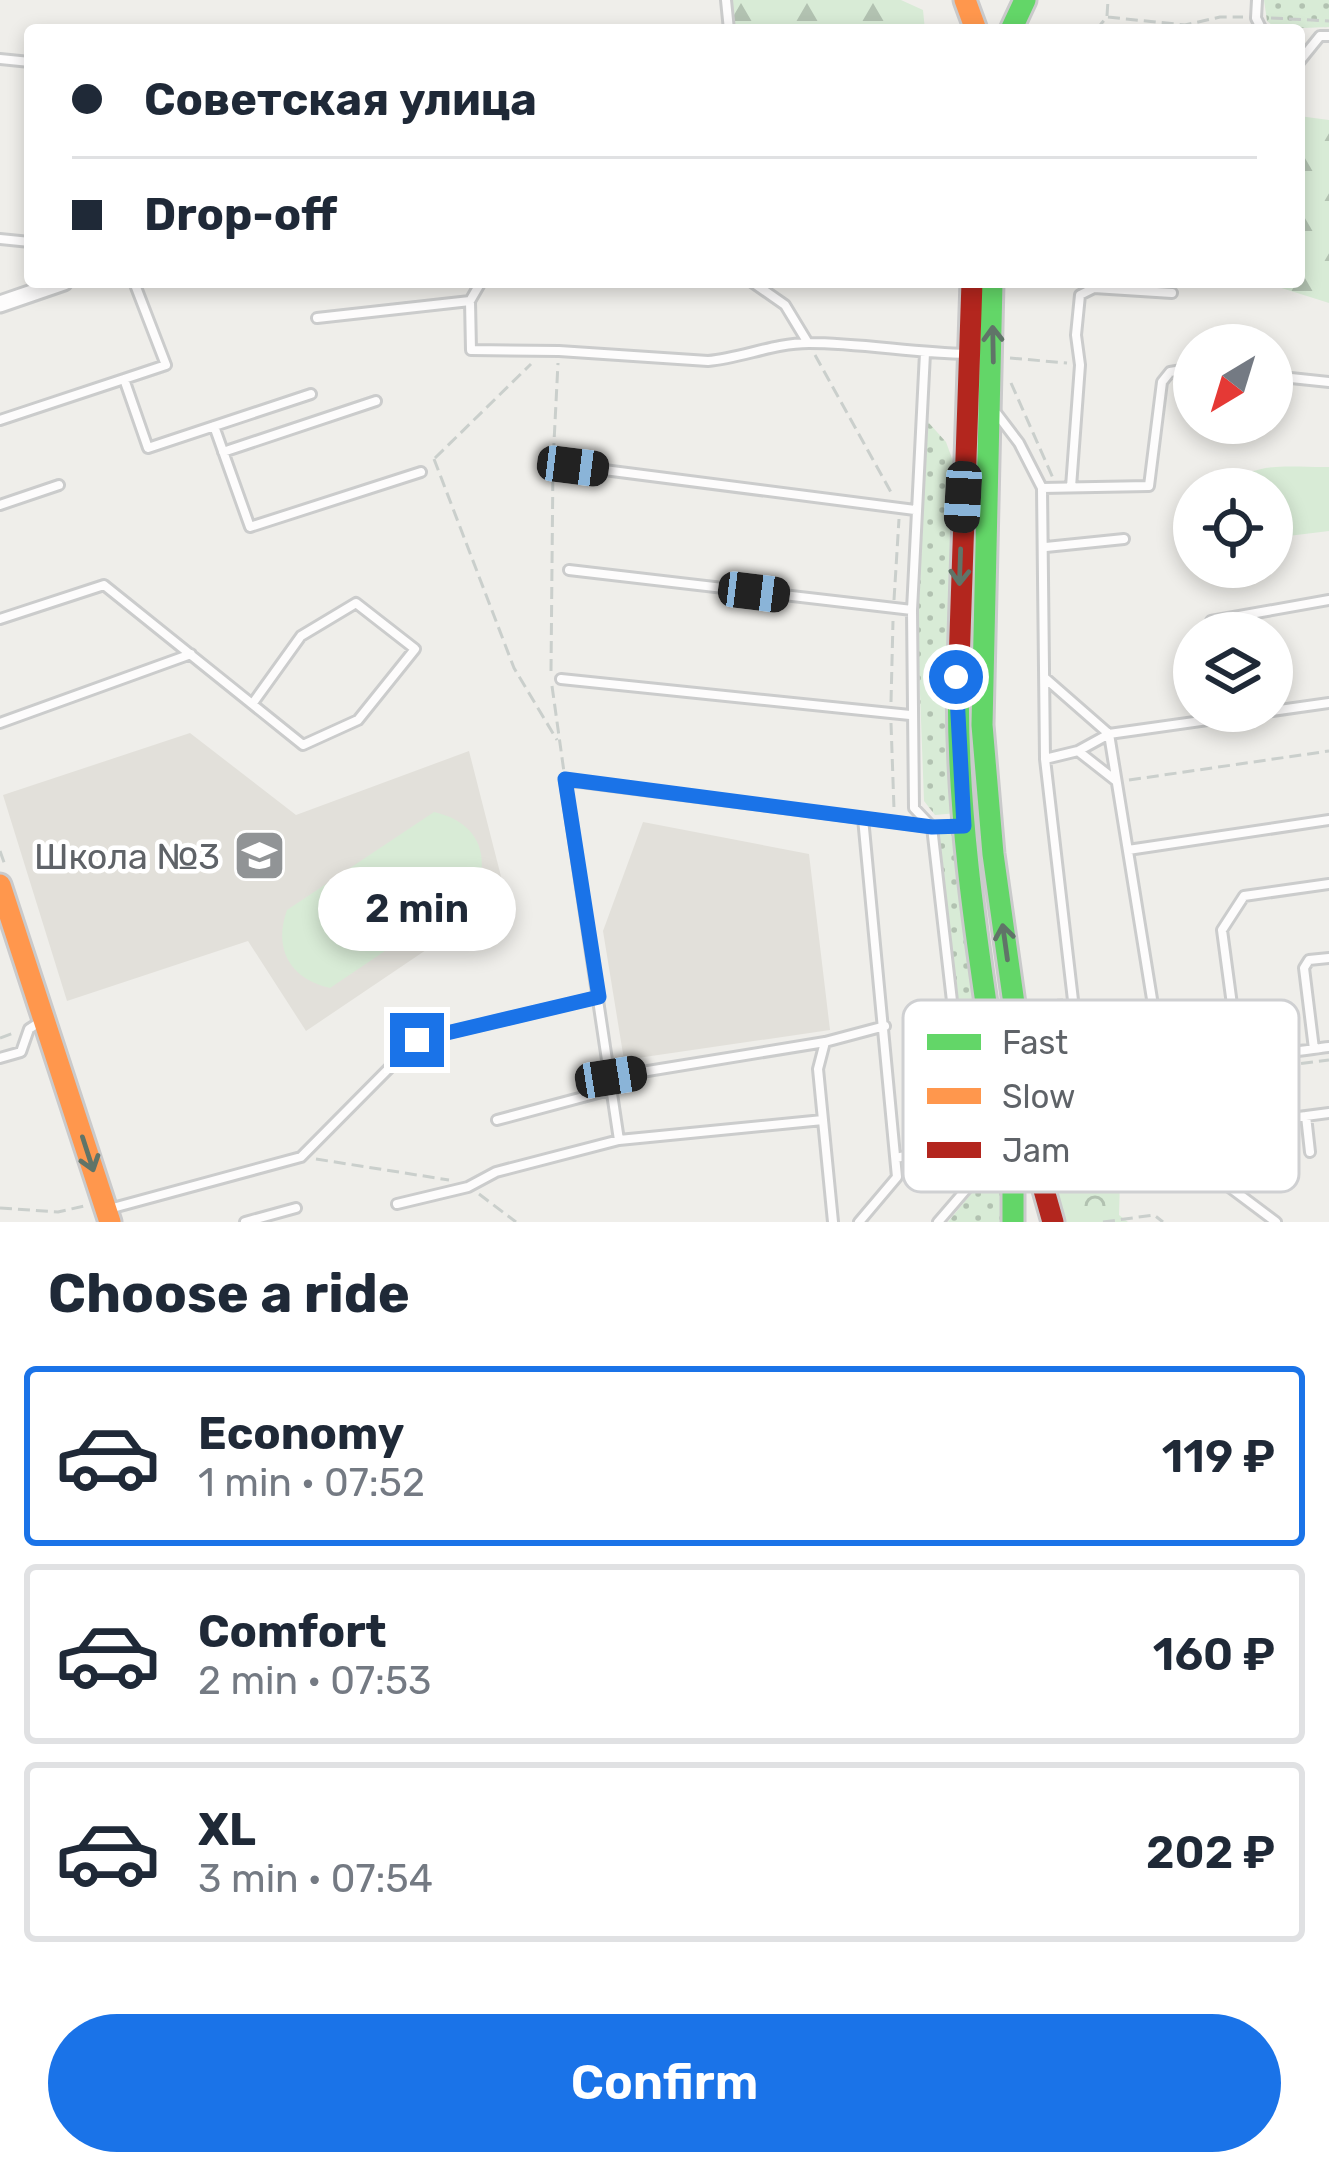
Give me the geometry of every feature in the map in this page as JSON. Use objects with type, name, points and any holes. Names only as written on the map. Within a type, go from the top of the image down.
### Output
[{"type":"main road","points":[[971,288],[956,677],[964,826],[988,1000]]},
{"type":"main road","points":[[992,288],[983,756],[1013,1000]]},
{"type":"main road","points":[[0,885],[8,938],[44,1019],[106,1211]]},
{"type":"main road","points":[[1011,1192],[1013,1222]]},
{"type":"main road","points":[[1045,1192],[1053,1222]]},
{"type":"street","points":[[0,304],[47,288]]},
{"type":"lane","points":[[1257,0],[1259,24]]},
{"type":"lane","points":[[1305,55],[1320,36],[1329,36]]},
{"type":"lane","points":[[0,420],[166,365],[136,288]]},
{"type":"lane","points":[[478,288],[470,301],[471,350],[708,361],[808,343],[968,354]]},
{"type":"lane","points":[[760,288],[784,305],[808,343]]},
{"type":"lane","points":[[1072,487],[1080,295],[1094,288],[1172,293]]},
{"type":"lane","points":[[317,318],[470,301]]},
{"type":"lane","points":[[925,353],[910,715],[914,808],[932,827],[952,1000]]},
{"type":"lane","points":[[1042,488],[1150,486],[1162,382],[1173,371]]},
{"type":"lane","points":[[1293,378],[1329,382]]},
{"type":"lane","points":[[124,379],[148,448],[311,394]]},
{"type":"lane","points":[[223,452],[376,401]]},
{"type":"lane","points":[[992,408],[1019,442],[1042,488],[1046,758],[1072,1000]]},
{"type":"lane","points":[[214,426],[250,527],[421,472]]},
{"type":"lane","points":[[991,443],[1001,434],[1019,442]]},
{"type":"lane","points":[[573,466],[915,510]]},
{"type":"lane","points":[[0,505],[59,485]]},
{"type":"lane","points":[[1046,548],[1124,539]]},
{"type":"lane","points":[[569,570],[912,610]]},
{"type":"lane","points":[[0,619],[104,585],[303,745],[358,719],[415,649],[356,603],[301,636],[253,703]]},
{"type":"lane","points":[[1262,612],[1329,600]]},
{"type":"lane","points":[[0,723],[192,653]]},
{"type":"lane","points":[[1046,678],[1109,734],[1152,1000]]},
{"type":"lane","points":[[561,679],[910,715]]},
{"type":"lane","points":[[1293,707],[1329,703]]},
{"type":"lane","points":[[1046,758],[1078,751],[1109,734],[1173,723]]},
{"type":"lane","points":[[1078,751],[1117,782]]},
{"type":"lane","points":[[619,1140],[565,779],[896,823],[964,826]]},
{"type":"lane","points":[[859,1222],[897,1177],[863,818]]},
{"type":"lane","points":[[1129,850],[1329,820]]},
{"type":"lane","points":[[1232,1000],[1222,930],[1244,896],[1329,884]]},
{"type":"lane","points":[[1314,1048],[1304,968],[1309,961],[1329,958]]},
{"type":"lane","points":[[106,1211],[301,1157],[417,1040],[599,997]]},
{"type":"lane","points":[[0,1058],[21,1052],[29,1029],[44,1019]]},
{"type":"lane","points":[[611,1077],[825,1042],[885,1026]]},
{"type":"lane","points":[[825,1042],[818,1069],[833,1222]]},
{"type":"lane","points":[[1299,1050],[1329,1047]]},
{"type":"lane","points":[[496,1120],[613,1089]]},
{"type":"lane","points":[[1299,1117],[1329,1113]]},
{"type":"lane","points":[[1306,1116],[1310,1152]]},
{"type":"lane","points":[[397,1204],[619,1140],[823,1120]]},
{"type":"lane","points":[[896,1158],[903,1157]]},
{"type":"lane","points":[[938,1222],[964,1192]]},
{"type":"lane","points":[[1236,1192],[1276,1222]]},
{"type":"lane","points":[[245,1222],[296,1208]]},
{"type":"path","points":[[1101,24],[1107,17],[1108,0]]},
{"type":"path","points":[[1192,24],[1220,16],[1329,21]]},
{"type":"path","points":[[1107,17],[1168,24]]},
{"type":"path","points":[[808,343],[899,508],[890,713],[896,823]]},
{"type":"path","points":[[544,350],[434,459],[514,668],[557,741]]},
{"type":"path","points":[[559,351],[551,679],[565,779]]},
{"type":"path","points":[[1004,357],[1080,364]]},
{"type":"path","points":[[1006,380],[1015,386],[1053,478],[1072,487]]},
{"type":"path","points":[[1117,782],[1329,751]]},
{"type":"path","points":[[1299,1064],[1329,1060]]},
{"type":"path","points":[[301,1157],[437,1175],[468,1186],[516,1222]]},
{"type":"path","points":[[0,1208],[106,1211]]},
{"type":"path","points":[[1103,1222],[1154,1215],[1163,1222]]},
{"type":"shaded area","name":"Школа №3","points":[[190,733],[296,815],[469,751],[506,896],[306,1031],[248,941],[67,1001],[3,795]]},
{"type":"shaded area","points":[[643,822],[809,854],[830,1030],[624,1060],[603,931]]},
{"type":"green space","points":[[732,0],[901,0],[923,10],[924,24],[734,24]]},
{"type":"green space","points":[[1264,0],[1329,0],[1329,27],[1267,21]]},
{"type":"green space","points":[[1305,117],[1329,120],[1329,303],[1282,288],[1305,288]]},
{"type":"green space","points":[[928,422],[946,442],[957,472],[957,813],[935,815],[924,801],[917,612]]},
{"type":"green space","points":[[1329,467],[1329,531],[1293,535],[1293,468],[1270,468]]},
{"type":"green space","points":[[434,812],[460,822],[476,839],[482,862],[477,889],[330,988],[304,978],[284,949],[287,910]]},
{"type":"green space","points":[[952,833],[962,844],[983,1000],[957,1000],[938,834]]},
{"type":"green space","points":[[973,1192],[1005,1192],[1004,1222],[948,1222]]},
{"type":"green space","points":[[1050,1192],[1120,1192],[1119,1215],[1128,1222],[1059,1222]]},
{"type":"traffic: fast","points":[[1014,24],[1025,0]]},
{"type":"traffic: fast","points":[[992,288],[982,725],[993,854],[1013,1000]]},
{"type":"traffic: fast","points":[[959,664],[967,860],[985,1000]]},
{"type":"traffic: fast","points":[[1013,1192],[1013,1222]]},
{"type":"traffic: slow","points":[[965,0],[974,24]]},
{"type":"traffic: slow","points":[[0,885],[110,1222]]},
{"type":"traffic: jam","points":[[959,664],[972,288]]},
{"type":"traffic: jam","points":[[1045,1192],[1053,1222]]},
{"type":"place","name":"Школа №3","points":[[259,856]]},
{"type":"route","points":[[417,1040],[599,997],[565,779],[932,827],[964,826],[956,677]]}]
